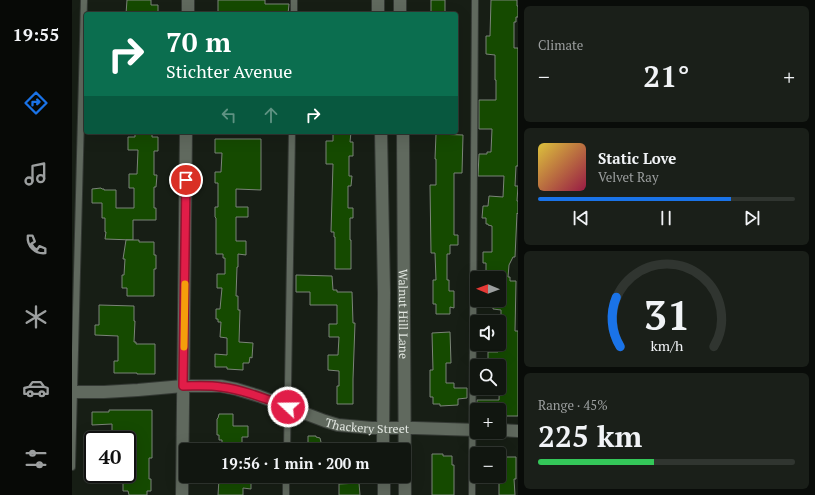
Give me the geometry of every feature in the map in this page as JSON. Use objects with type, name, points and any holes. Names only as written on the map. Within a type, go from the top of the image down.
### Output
[{"type":"street","points":[[188,0],[188,12]]},
{"type":"street","points":[[378,0],[378,12]]},
{"type":"street","points":[[400,0],[400,12]]},
{"type":"street","points":[[182,495],[186,134]]},
{"type":"street","name":"Walnut Hill Lane","points":[[381,134],[384,293],[383,443]]},
{"type":"street","name":"Walnut Hill Lane","points":[[403,134],[405,495]]},
{"type":"street","name":"Thackery Street","points":[[73,392],[104,392],[183,386],[221,386],[259,396],[338,425],[372,428],[470,430]]},
{"type":"street","points":[[506,430],[518,431]]},
{"type":"street","points":[[384,483],[384,495]]},
{"type":"lane","points":[[72,467],[84,0]]},
{"type":"lane","points":[[294,0],[294,12]]},
{"type":"lane","points":[[475,403],[476,0]]},
{"type":"lane","points":[[287,443],[292,134]]},
{"type":"lane","points":[[472,495],[475,439]]},
{"type":"lane","points":[[286,483],[286,495]]},
{"type":"building","points":[[127,0],[151,0],[151,5],[158,5],[158,12],[126,12]]},
{"type":"building","points":[[218,0],[265,0],[265,4],[289,4],[288,12],[218,12]]},
{"type":"building","points":[[431,0],[445,0],[445,12],[431,12]]},
{"type":"building","points":[[491,0],[517,0],[518,17],[516,17],[516,22],[514,22],[514,48],[518,48],[518,166],[516,166],[515,186],[518,186],[518,214],[517,213],[515,257],[513,257],[509,265],[508,277],[510,277],[510,281],[516,281],[515,331],[518,331],[518,416],[506,416],[506,403],[477,403],[477,400],[499,400],[499,395],[506,395],[506,359],[488,359],[488,352],[506,351],[506,315],[501,315],[501,310],[493,309],[493,307],[506,307],[506,271],[486,271],[486,263],[483,263],[483,252],[492,252],[492,226],[486,224],[486,218],[482,218],[483,206],[488,206],[489,196],[503,197],[504,176],[478,176],[479,154],[487,154],[487,152],[491,152],[492,129],[479,129],[479,100],[496,100],[495,55],[486,54],[486,36],[490,36]]},
{"type":"building","points":[[135,134],[152,134],[152,137],[158,137],[158,151],[154,151],[154,175],[157,175],[156,187],[154,187],[154,208],[156,208],[156,220],[133,220],[133,240],[105,239],[105,218],[102,218],[102,203],[92,203],[92,189],[101,188],[104,190],[116,190],[116,208],[134,208],[134,188],[129,188],[129,174],[137,174],[138,150],[128,150],[128,137],[135,137]]},
{"type":"building","points":[[333,134],[351,134],[350,142],[353,142],[353,156],[349,156],[349,176],[352,176],[351,186],[348,186],[348,208],[353,208],[353,218],[350,218],[351,269],[335,269],[335,237],[334,232],[331,232],[333,164],[326,164],[326,141],[333,141]]},
{"type":"building","points":[[436,134],[463,135],[462,173],[454,173],[454,235],[458,235],[458,245],[450,245],[450,254],[447,254],[447,280],[449,280],[449,291],[454,291],[454,308],[450,307],[450,314],[436,314],[436,304],[433,304],[433,280],[436,280],[435,253],[431,253],[430,185],[436,185]]},
{"type":"building","points":[[215,139],[261,139],[261,190],[236,189],[236,207],[248,207],[248,217],[236,217],[236,241],[246,241],[246,255],[238,254],[237,267],[236,296],[238,296],[238,310],[240,310],[239,342],[253,343],[252,358],[250,357],[249,363],[243,363],[243,370],[227,369],[227,367],[215,367],[215,354],[227,355],[227,338],[220,337],[221,322],[218,322],[218,319],[216,319],[216,309],[220,309],[222,288],[217,288],[217,274],[225,274],[225,258],[223,258],[223,254],[216,254],[215,207],[218,207],[218,183],[215,183],[215,172],[221,172],[222,153],[215,153]]},
{"type":"building","points":[[126,240],[154,242],[156,269],[154,269],[154,296],[127,296],[127,288],[122,288],[122,275],[124,275],[125,259],[123,259]]},
{"type":"building","points":[[296,275],[332,276],[333,290],[337,290],[337,292],[352,292],[353,323],[355,323],[353,404],[337,404],[339,371],[328,370],[328,355],[338,355],[339,337],[329,337],[329,324],[337,324],[337,305],[310,305],[310,292],[296,292]]},
{"type":"building","points":[[99,305],[134,306],[134,342],[136,342],[136,344],[155,344],[155,374],[114,373],[114,361],[118,361],[118,336],[95,335],[95,325],[99,325]]},
{"type":"building","points":[[450,332],[451,363],[446,363],[446,383],[454,383],[454,388],[467,388],[467,398],[458,399],[458,405],[440,406],[440,404],[433,404],[433,397],[430,397],[430,370],[433,370],[432,333]]},
{"type":"building","points":[[109,410],[152,410],[152,458],[149,458],[149,479],[151,479],[151,491],[147,491],[147,495],[129,495],[128,491],[123,491],[123,483],[136,483],[136,431],[112,431],[112,424],[92,425],[92,412],[109,412]]},
{"type":"building","points":[[219,414],[233,414],[233,426],[248,426],[248,437],[242,437],[242,443],[222,443],[222,440],[219,440],[219,435],[217,435]]},
{"type":"building","points":[[308,436],[316,436],[320,438],[321,443],[308,443]]},
{"type":"building","points":[[432,454],[452,456],[452,465],[454,465],[454,495],[432,495]]},
{"type":"building","points":[[506,457],[516,457],[516,479],[514,479],[515,495],[499,495],[499,483],[506,483]]},
{"type":"building","points":[[219,483],[251,483],[251,489],[243,488],[243,495],[218,495]]},
{"type":"building","points":[[359,483],[360,495],[339,495],[339,484]]},
{"type":"slow traffic","points":[[184,347],[185,284]]},
{"type":"route","points":[[186,180],[183,386],[221,386],[236,389],[288,407]]}]
